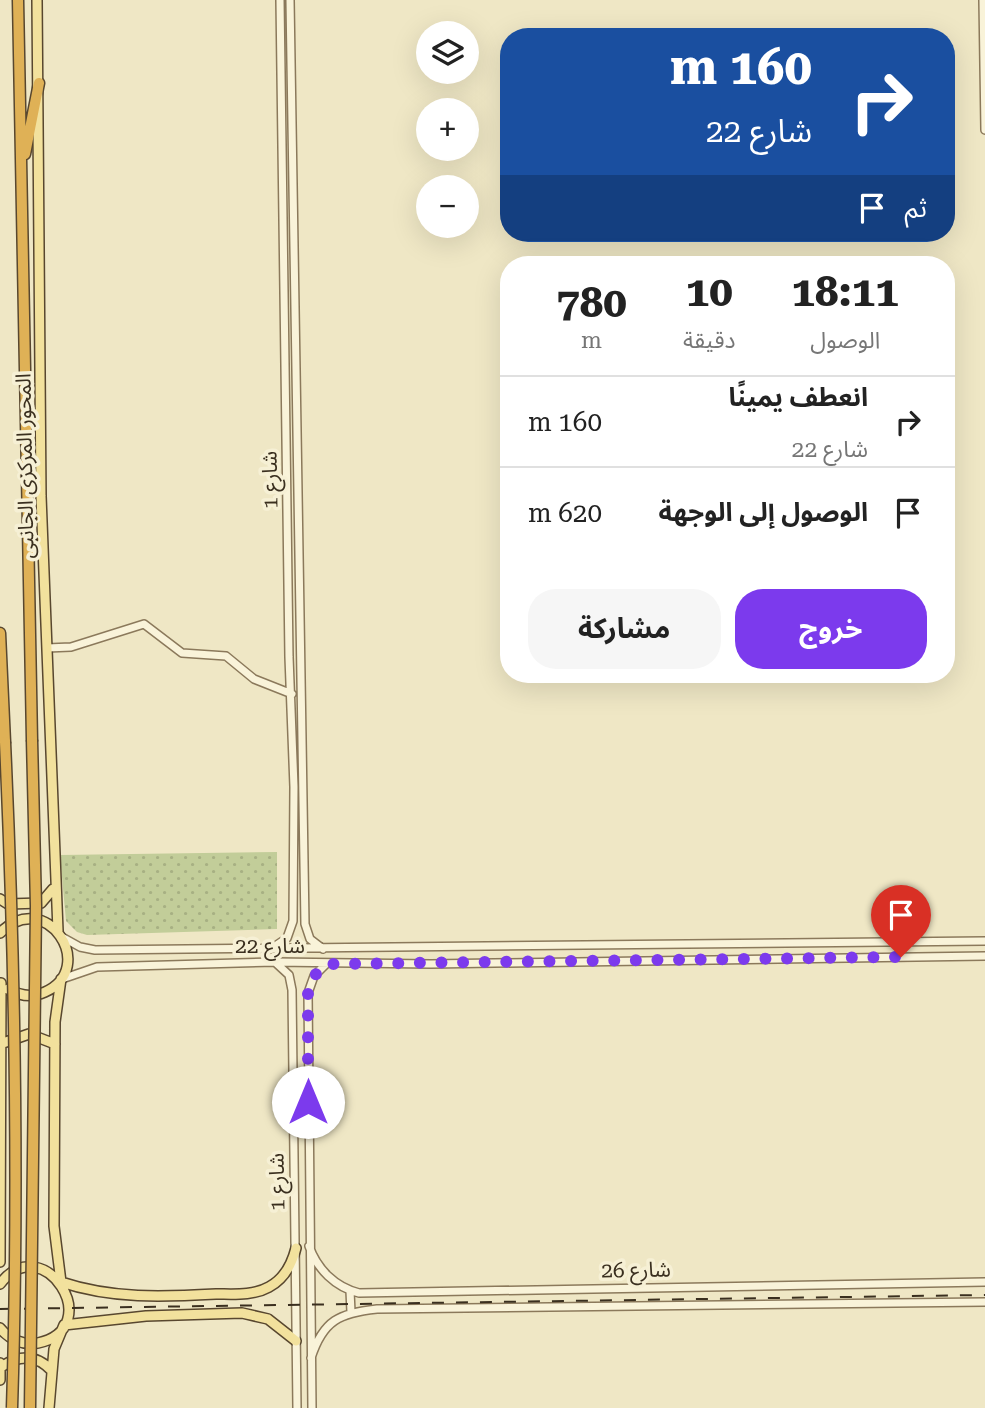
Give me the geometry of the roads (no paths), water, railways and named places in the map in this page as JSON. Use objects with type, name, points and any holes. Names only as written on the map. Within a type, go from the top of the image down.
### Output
[{"type":"highway","points":[[18,0],[36,934],[30,1408]]},
{"type":"highway","points":[[21,175],[38,83]]},
{"type":"highway","points":[[0,633],[11,885],[14,1107],[12,1408]]},
{"type":"main road","name":"المحور المركزى الجانبى","points":[[37,0],[41,496],[54,887],[60,934],[68,961],[61,979],[55,1044],[54,1226],[61,1282],[69,1303],[54,1349],[49,1408]]},
{"type":"main road","points":[[0,900],[8,904],[41,903],[48,899],[54,887]]},
{"type":"main road","points":[[0,933],[13,923],[26,919],[46,923],[60,934]]},
{"type":"main road","points":[[0,982],[17,993],[35,995],[52,988],[61,979]]},
{"type":"main road","points":[[0,982],[3,1043],[0,1262]]},
{"type":"main road","points":[[3,1043],[29,1034],[55,1044]]},
{"type":"main road","points":[[0,1284],[11,1273],[29,1268],[47,1272],[61,1282],[109,1294],[184,1296],[247,1293],[265,1289],[285,1274],[296,1248]]},
{"type":"main road","points":[[180,1313],[188,1304],[184,1296]]},
{"type":"main road","points":[[0,1328],[10,1338],[33,1344],[54,1336],[64,1325],[180,1313],[254,1314],[275,1323],[296,1341]]},
{"type":"main road","points":[[0,1380],[0,1365],[19,1357],[29,1357],[46,1364],[52,1371]]},
{"type":"street","name":"شارع 1","points":[[271,949],[287,937],[293,920],[294,787],[290,694],[280,0]]},
{"type":"street","name":"شارع 1","points":[[290,0],[305,924],[310,939],[323,949]]},
{"type":"street","points":[[983,0],[985,130]]},
{"type":"street","points":[[284,254],[294,254]]},
{"type":"street","points":[[47,648],[71,647],[144,624],[182,653],[226,656],[254,678],[290,694],[301,694]]},
{"type":"street","name":"شارع 22","points":[[60,934],[80,947],[95,950],[985,940]]},
{"type":"street","points":[[769,943],[769,959]]},
{"type":"street","points":[[519,946],[519,962]]},
{"type":"street","points":[[95,950],[97,967]]},
{"type":"street","name":"شارع 22","points":[[61,979],[97,967],[275,962],[327,964],[985,956]]},
{"type":"street","name":"شارع 1","points":[[275,962],[286,971],[291,983],[297,1408]]},
{"type":"street","name":"شارع 1","points":[[312,1408],[308,993],[314,976],[327,964]]},
{"type":"street","points":[[293,1102],[308,1102]]},
{"type":"street","points":[[309,1246],[325,1274],[350,1291],[348,1299],[351,1311],[336,1318],[325,1329],[311,1358]]},
{"type":"street","name":"شارع 26","points":[[350,1291],[985,1282]]},
{"type":"street","points":[[574,1289],[575,1306]]},
{"type":"street","name":"شارع 26","points":[[351,1311],[985,1302]]},
{"type":"railway","points":[[0,1309],[985,1295]]}]
